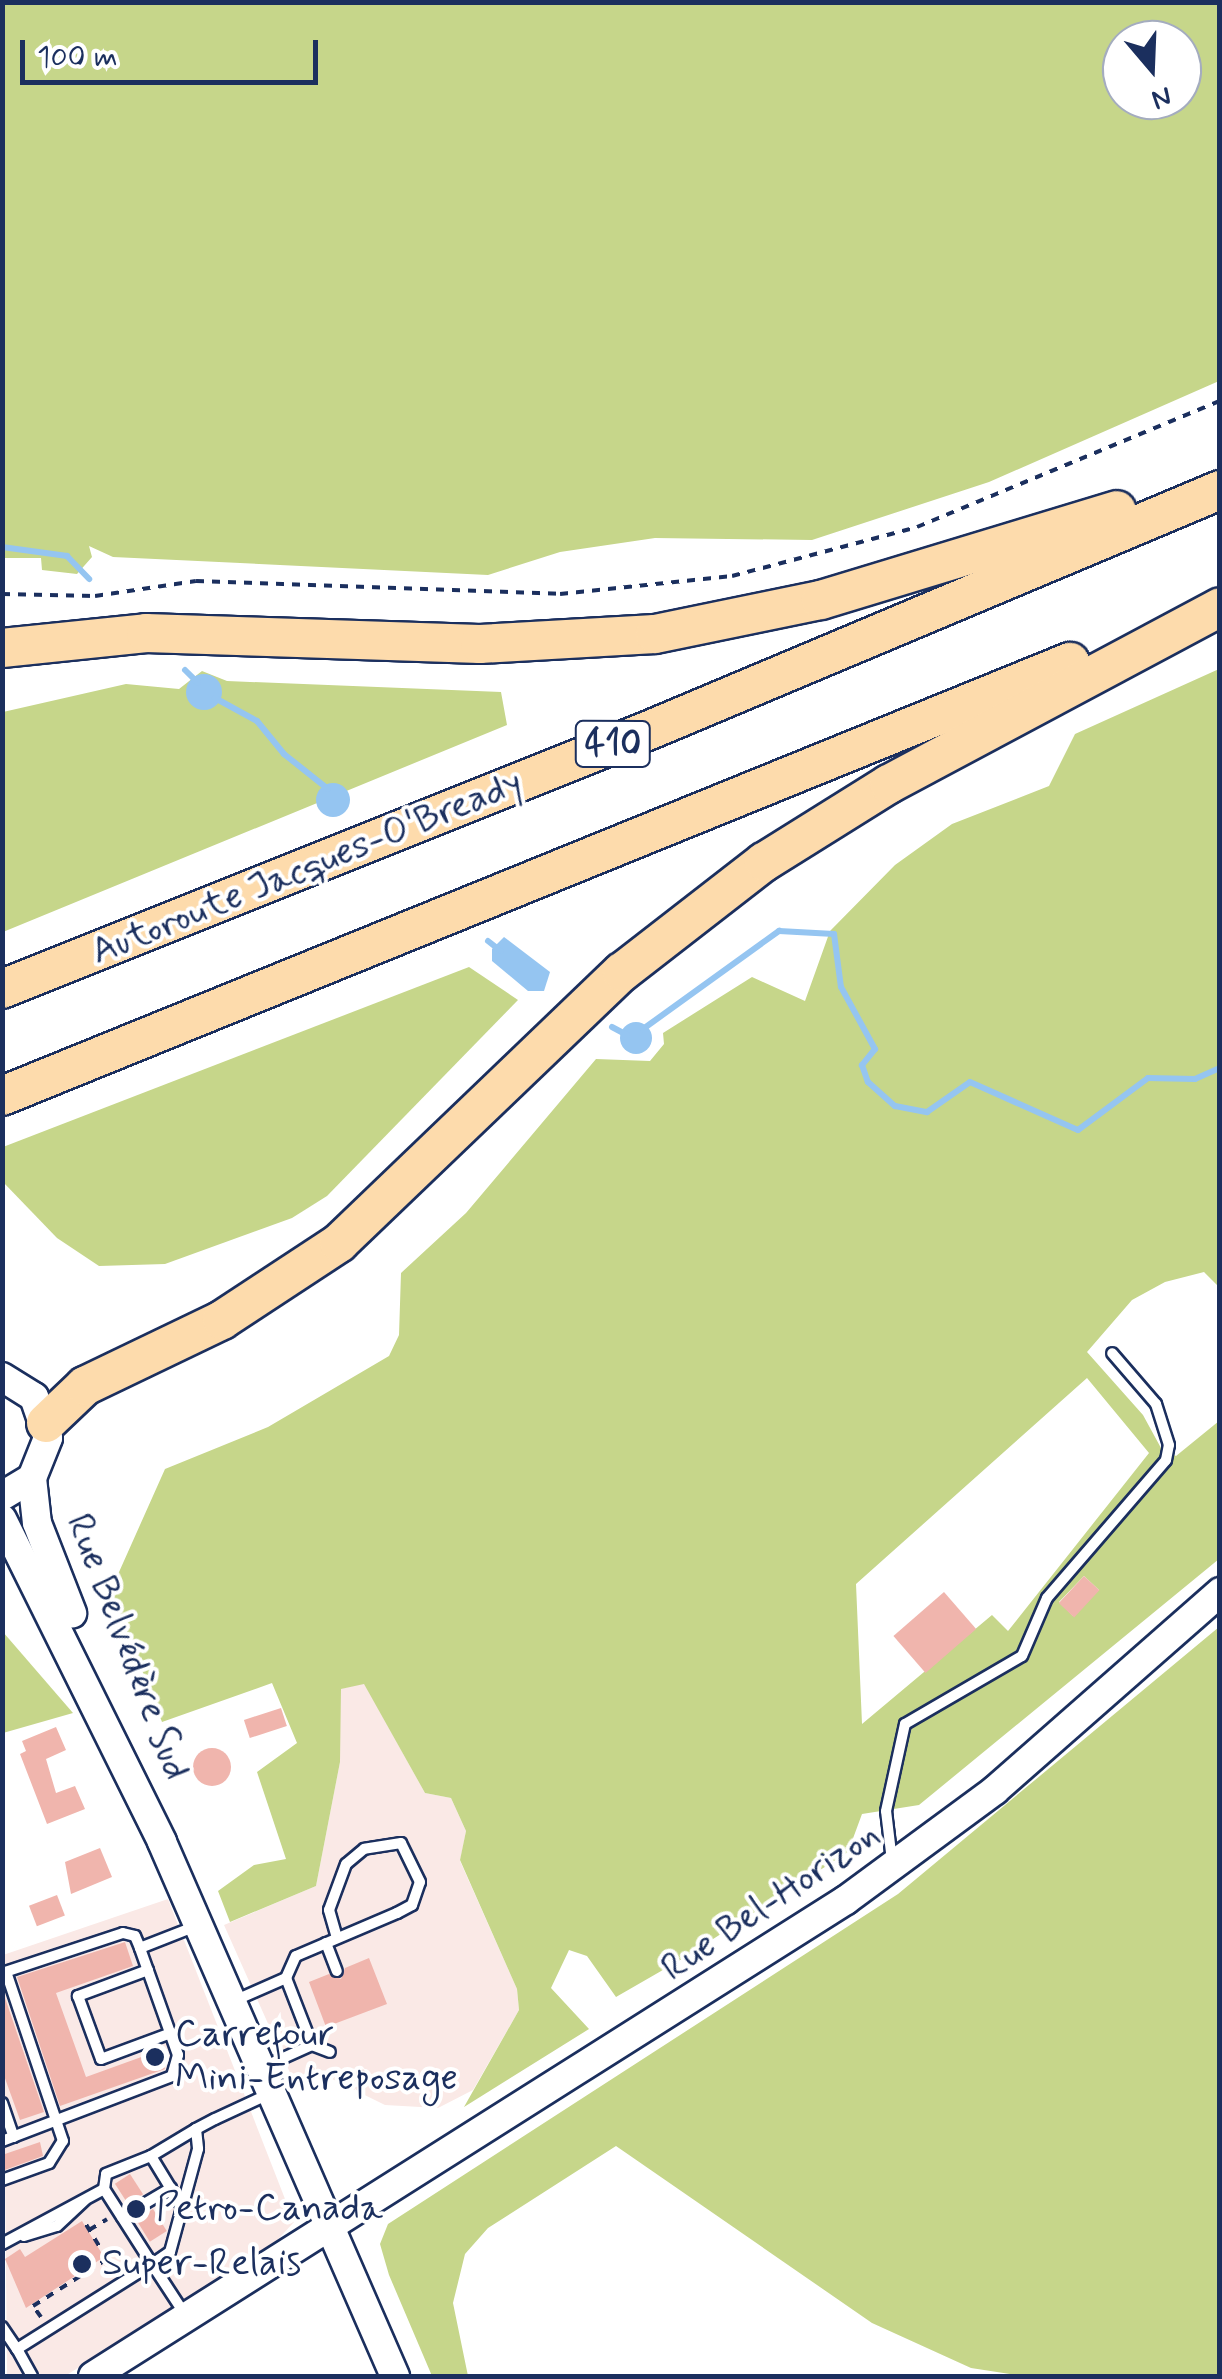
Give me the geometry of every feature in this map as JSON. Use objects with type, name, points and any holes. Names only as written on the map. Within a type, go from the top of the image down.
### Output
[{"type":"highway","points":[[2,648],[146,633],[502,644],[655,634],[821,600],[1220,478]]},
{"type":"highway","name":"Autoroute Jacques-O'Bready","points":[[2,989],[670,721],[1220,490]]},
{"type":"highway","points":[[2,1096],[614,852],[1220,598]]},
{"type":"highway","points":[[46,1424],[85,1386],[232,1314],[339,1243],[622,972],[764,862],[889,784],[1220,606]]},
{"type":"street","points":[[2,1377],[28,1392],[46,1424],[46,1452],[32,1478],[2,1496]]},
{"type":"street","name":"Rue Belvédère Sud","points":[[32,1478],[43,1542],[162,1842],[396,2376]]},
{"type":"street","name":"Rue Belvédère Sud","points":[[2,1520],[162,1842]]},
{"type":"street","name":"Rue Bel-Horizon","points":[[94,2376],[770,1952],[893,1867],[995,1790],[1220,1592]]},
{"type":"lane","points":[[893,1867],[886,1810],[905,1724],[1022,1656],[1047,1598],[1166,1460],[1169,1445],[1156,1404],[1112,1353]]},
{"type":"lane","points":[[231,2002],[286,1978],[296,1956],[331,1940],[415,1901],[420,1882],[401,1843],[374,1845],[346,1864],[330,1904],[331,1940],[337,1971]]},
{"type":"lane","points":[[140,1948],[198,1925]]},
{"type":"lane","points":[[2,2103],[8,2139],[58,2122],[168,2080],[179,2061],[136,1936],[123,1933],[4,1972],[58,2122],[62,2146],[53,2160],[2,2180]]},
{"type":"lane","points":[[148,1970],[78,1996],[89,2027],[101,2059],[171,2033]]},
{"type":"lane","points":[[286,1978],[312,2045],[330,2052]]},
{"type":"lane","points":[[188,2318],[104,2189],[106,2174],[150,2156],[196,2130],[312,2045]]},
{"type":"lane","points":[[17,2349],[170,2252],[196,2130]]},
{"type":"lane","points":[[150,2156],[182,2207]]},
{"type":"lane","points":[[122,2217],[171,2188]]},
{"type":"lane","points":[[2,2244],[104,2189]]},
{"type":"lane","points":[[2,2328],[32,2376]]},
{"type":"path","points":[[2,594],[95,596],[196,581],[560,594],[732,576],[918,526],[1220,401]]},
{"type":"path","points":[[83,2220],[115,2270]]},
{"type":"path","points":[[90,2230],[105,2220]]},
{"type":"path","points":[[43,2320],[33,2306],[107,2259]]},
{"type":"shaded area","points":[[364,1683],[425,1793],[451,1798],[466,1831],[460,1861],[517,1989],[519,2010],[473,2090],[438,2108],[385,2105],[324,2075],[295,2084],[224,1925],[316,1886],[340,1762],[340,1689]]},
{"type":"shaded area","points":[[168,1899],[294,2222],[270,2248],[65,2376],[7,2376],[3,1955]]},
{"type":"green space","points":[[2,3],[1219,3],[1219,381],[989,482],[812,540],[655,538],[560,552],[488,575],[113,557],[89,546],[92,557],[77,574],[42,570],[41,558],[3,558]]},
{"type":"green space","points":[[1219,669],[1219,1287],[1204,1272],[1165,1282],[1132,1300],[1087,1352],[1143,1415],[1161,1448],[1176,1456],[1219,1421],[1219,1559],[919,1805],[862,1814],[848,1852],[682,1959],[616,1997],[587,1956],[569,1950],[551,1988],[589,2029],[464,2107],[519,2010],[517,1989],[460,1860],[466,1831],[451,1798],[425,1793],[364,1684],[341,1689],[340,1762],[316,1886],[230,1922],[218,1891],[254,1865],[286,1859],[257,1772],[297,1743],[272,1683],[162,1722],[111,1590],[165,1469],[268,1427],[389,1356],[399,1335],[401,1273],[466,1213],[596,1059],[650,1061],[664,1044],[663,1033],[752,977],[805,1001],[830,931],[895,865],[952,824],[1049,786],[1075,734]],"holes":[[[1087,1378],[1149,1453],[1008,1631],[992,1615],[862,1724],[856,1584]],[[1084,1576],[1099,1590],[1073,1616],[1059,1602]]]},
{"type":"green space","points":[[202,671],[227,681],[501,692],[507,725],[3,932],[3,712],[126,684],[179,689]]},
{"type":"green space","points":[[469,967],[518,1000],[327,1196],[292,1218],[165,1264],[99,1266],[57,1238],[3,1182],[3,1147]]},
{"type":"green space","points":[[1219,1627],[1219,2376],[1022,2376],[971,2368],[872,2323],[616,2146],[488,2228],[465,2254],[453,2303],[468,2376],[432,2376],[380,2244],[388,2224],[898,1894]]},
{"type":"green space","points":[[3,1632],[73,1713],[3,1733]]},
{"type":"water","points":[[204,674],[217,679],[222,692],[217,705],[204,710],[191,705],[186,692],[191,679]]},
{"type":"water","points":[[333,783],[345,788],[350,800],[345,812],[333,817],[321,812],[316,800],[321,788]]},
{"type":"water","points":[[504,937],[550,972],[544,991],[528,991],[492,961],[492,949]]},
{"type":"water","points":[[636,1022],[647,1027],[652,1038],[647,1049],[636,1054],[625,1049],[620,1038],[625,1027]]},
{"type":"building","points":[[1084,1576],[1099,1590],[1074,1617],[1059,1603]]},
{"type":"building","points":[[944,1592],[976,1629],[926,1673],[893,1636]]},
{"type":"building","points":[[281,1708],[287,1726],[250,1738],[244,1720]]},
{"type":"building","points":[[56,1727],[66,1750],[46,1759],[56,1793],[75,1786],[85,1809],[47,1824],[20,1754],[26,1751],[22,1741]]},
{"type":"building","points":[[212,1748],[226,1753],[231,1767],[226,1781],[212,1786],[198,1781],[193,1767],[198,1753]]},
{"type":"building","points":[[100,1848],[112,1877],[71,1894],[65,1862]]},
{"type":"building","points":[[57,1895],[65,1916],[37,1926],[29,1906]]},
{"type":"building","points":[[125,1942],[133,1966],[56,1993],[86,2077],[158,2051],[165,2069],[60,2106],[17,1977]]},
{"type":"building","points":[[369,1958],[387,2004],[326,2027],[309,1982],[329,1974],[341,1979],[345,1968]]},
{"type":"building","points":[[2,1989],[44,2112],[20,2120],[2,2070]]},
{"type":"building","points":[[40,2142],[43,2156],[2,2171],[2,2155]]},
{"type":"building","points":[[130,2174],[143,2194],[128,2204],[115,2184]]},
{"type":"building","points":[[153,2209],[167,2231],[150,2242],[136,2220]]},
{"type":"building","points":[[82,2221],[104,2257],[26,2308],[5,2259],[20,2249],[25,2257]]},
{"type":"waterway","points":[[2,547],[67,556],[89,579]]},
{"type":"waterway","points":[[185,670],[198,683]]},
{"type":"waterway","points":[[215,698],[257,721],[284,754],[328,789]]},
{"type":"waterway","points":[[643,1029],[779,931],[834,934],[841,987],[875,1049],[862,1065],[868,1082],[895,1106],[927,1112],[970,1082],[1078,1130],[1148,1078],[1195,1079],[1220,1068]]},
{"type":"waterway","points":[[488,941],[501,951]]},
{"type":"waterway","points":[[612,1027],[627,1035]]},
{"type":"place","name":"Carrefour Mini-Entreposage","points":[[155,2057]]},
{"type":"place","name":"Petro-Canada","points":[[136,2209]]},
{"type":"place","name":"Super-Relais","points":[[82,2264]]}]
